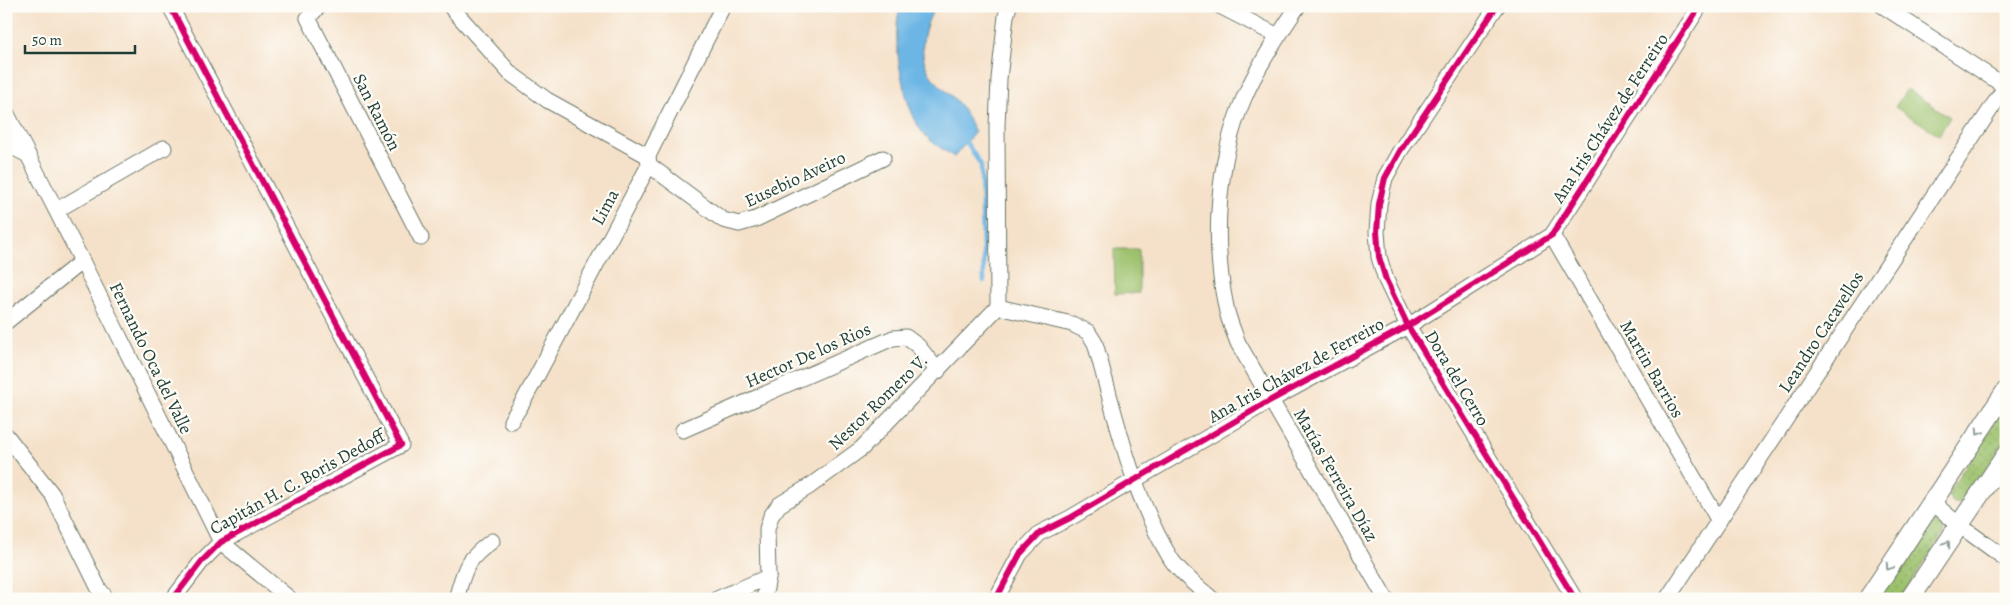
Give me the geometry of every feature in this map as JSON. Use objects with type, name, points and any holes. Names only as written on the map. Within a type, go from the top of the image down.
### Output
[{"type":"street","name":"Capitán H. C. Boris Dedoff","points":[[170,6],[401,445],[221,542],[202,560],[173,599]]},
{"type":"street","name":"San Ramón","points":[[319,6],[308,18],[421,238]]},
{"type":"street","name":"Eusebio Aveiro","points":[[450,6],[510,73],[547,100],[648,161],[723,220],[738,224],[756,219],[883,158]]},
{"type":"street","name":"Lima","points":[[511,421],[524,400],[648,161],[723,6]]},
{"type":"street","points":[[1009,6],[1006,16],[999,80],[997,126],[998,307],[1072,324],[1088,332],[1095,343],[1135,480],[1157,531],[1172,560],[1193,593],[1212,599]]},
{"type":"street","points":[[1220,6],[1278,36]]},
{"type":"street","name":"Matías Ferreira Díaz","points":[[1298,6],[1278,36],[1244,97],[1229,139],[1221,185],[1219,223],[1221,269],[1226,308],[1238,343],[1386,599]]},
{"type":"street","name":"Dora del Cerro","points":[[1497,6],[1400,151],[1385,178],[1379,204],[1379,257],[1386,280],[1408,326],[1574,599]]},
{"type":"street","name":"Ana Iris Chávez de Ferreiro","points":[[996,599],[1020,554],[1040,533],[1070,518],[1271,400],[1408,326],[1552,236],[1700,6]]},
{"type":"street","points":[[1884,6],[2006,86]]},
{"type":"street","name":"Leandro Cacavellos","points":[[1667,599],[2006,86]]},
{"type":"street","name":"Fernando Oca del Valle","points":[[6,112],[57,210],[221,542],[290,599]]},
{"type":"street","points":[[6,144],[28,155]]},
{"type":"street","points":[[57,210],[164,148]]},
{"type":"street","name":"Martin Barrios","points":[[1552,236],[1719,521]]},
{"type":"street","points":[[6,322],[82,261]]},
{"type":"street","name":"Nestor Romero V.","points":[[764,599],[768,577],[767,529],[771,516],[778,505],[810,486],[862,448],[998,307]]},
{"type":"street","name":"Hector De los Rios","points":[[683,430],[894,338],[906,337],[918,346],[938,371]]},
{"type":"street","points":[[1868,599],[2006,391]]},
{"type":"street","points":[[6,435],[52,494],[99,589],[107,599]]},
{"type":"street","points":[[1910,599],[2006,455]]},
{"type":"street","points":[[1932,502],[1959,525],[2006,558]]},
{"type":"street","points":[[456,599],[466,565],[492,541]]},
{"type":"street","points":[[717,599],[768,577]]},
{"type":"green space","points":[[1907,89],[1950,117],[1939,135],[1895,107]]},
{"type":"green space","points":[[1114,249],[1139,249],[1139,293],[1115,294]]},
{"type":"green space","points":[[2006,405],[2006,439],[1964,502],[1954,503],[1949,498],[1949,491]]},
{"type":"green space","points":[[1930,521],[1941,524],[1943,534],[1900,599],[1878,599]]},
{"type":"water","points":[[901,6],[936,6],[931,14],[923,41],[924,60],[932,77],[960,105],[975,132],[954,157],[923,133],[910,107],[900,71],[898,52],[898,18]]},
{"type":"waterway","points":[[962,139],[981,165],[984,281]]},
{"type":"cycle path","points":[[170,6],[401,445],[221,542],[202,561],[173,599]]},
{"type":"cycle path","points":[[1497,6],[1400,151],[1385,178],[1379,204],[1377,232],[1379,257],[1386,280],[1408,326],[1575,599]]},
{"type":"cycle path","points":[[996,599],[1020,554],[1040,533],[1070,518],[1271,400],[1408,326],[1552,235],[1700,6]]}]
